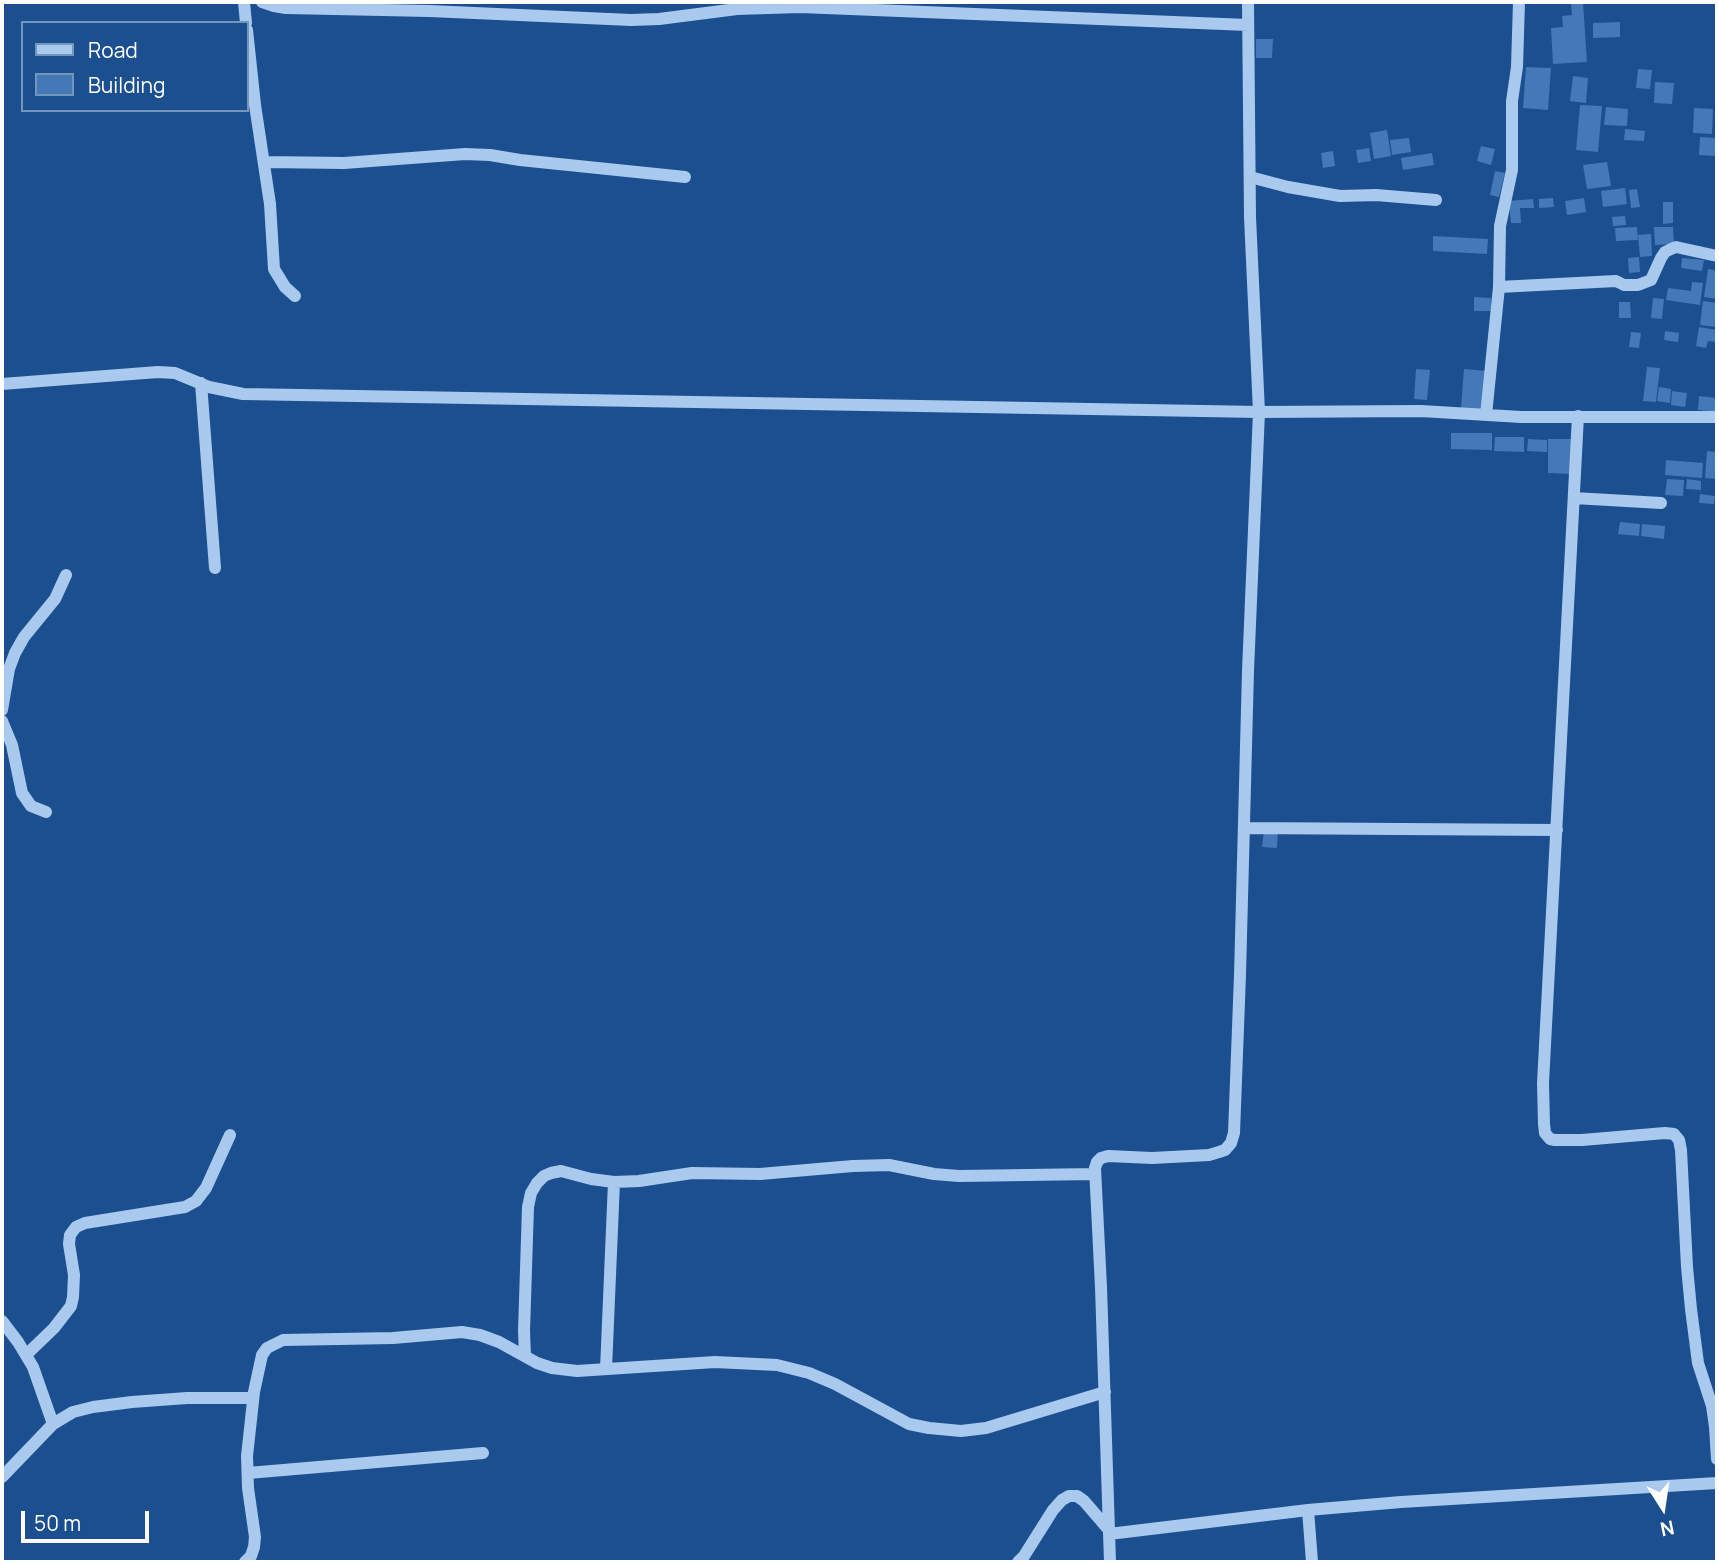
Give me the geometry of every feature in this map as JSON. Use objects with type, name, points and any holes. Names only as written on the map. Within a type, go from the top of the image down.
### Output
[{"type":"street","points":[[244,2],[246,21]]},
{"type":"street","points":[[262,2],[286,8],[631,20],[737,9],[800,7],[1248,25]]},
{"type":"street","points":[[1110,1562],[1095,1174],[1097,1163],[1108,1156],[1152,1158],[1209,1155],[1225,1150],[1234,1133],[1259,412],[1250,177],[1248,2]]},
{"type":"street","points":[[1486,415],[1499,287],[1500,226],[1512,170],[1512,101],[1517,67],[1518,2]]},
{"type":"street","points":[[248,39],[270,204],[274,270],[285,287],[295,296]]},
{"type":"street","points":[[265,162],[344,163],[465,154],[685,177]]},
{"type":"street","points":[[1250,177],[1339,196],[1376,195],[1436,200]]},
{"type":"street","points":[[1499,287],[1616,281],[1624,285],[1638,285],[1651,280],[1665,252],[1676,247],[1717,256]]},
{"type":"street","points":[[2,384],[158,372],[175,373],[221,390],[243,394],[1259,412],[1421,411],[1486,415],[1717,417]]},
{"type":"street","points":[[201,383],[215,568]]},
{"type":"street","points":[[1578,416],[1544,1083],[1545,1133],[1550,1139],[1556,1140],[1665,1133],[1674,1134],[1679,1140],[1691,1309],[1698,1363],[1713,1417],[1717,1459]]},
{"type":"street","points":[[1574,498],[1661,503]]},
{"type":"street","points":[[2,710],[9,669],[15,653],[24,637],[55,599],[66,575]]},
{"type":"street","points":[[2,721],[12,745],[22,793],[31,806],[46,812]]},
{"type":"street","points":[[1244,828],[1557,830]]},
{"type":"street","points":[[26,1355],[54,1328],[71,1306],[74,1275],[69,1244],[70,1235],[76,1227],[85,1223],[185,1207],[196,1201],[206,1188],[230,1135]]},
{"type":"street","points":[[525,1356],[528,1207],[531,1193],[544,1176],[561,1171],[614,1182],[692,1173],[760,1174],[889,1165],[959,1176],[1095,1174]]},
{"type":"street","points":[[606,1369],[614,1182]]},
{"type":"street","points":[[2,1321],[33,1367],[53,1424]]},
{"type":"street","points":[[245,1562],[251,1556],[255,1537],[247,1456],[253,1398],[262,1355],[267,1348],[283,1340],[393,1338],[462,1332],[490,1339],[537,1363],[577,1371],[715,1363],[777,1365],[809,1373],[835,1384],[909,1424],[961,1431],[996,1425],[1105,1392]]},
{"type":"street","points":[[2,1478],[53,1424],[72,1412],[132,1402],[187,1398],[253,1398]]},
{"type":"street","points":[[248,1473],[483,1452]]},
{"type":"street","points":[[1109,1532],[1401,1502],[1717,1483]]},
{"type":"street","points":[[1018,1562],[1053,1510],[1069,1496],[1077,1496],[1084,1501],[1109,1532]]},
{"type":"street","points":[[1308,1510],[1312,1562]]},
{"type":"building","points":[[1571,2],[1583,2],[1587,62],[1553,64],[1551,28],[1563,27],[1562,16],[1572,15]]},
{"type":"building","points":[[1620,22],[1620,37],[1593,38],[1593,23]]},
{"type":"building","points":[[1256,39],[1273,39],[1272,58],[1256,58]]},
{"type":"building","points":[[1526,67],[1551,68],[1548,110],[1523,108]]},
{"type":"building","points":[[1638,69],[1652,70],[1650,89],[1636,88]]},
{"type":"building","points":[[1573,76],[1588,78],[1586,103],[1570,101]]},
{"type":"building","points":[[1655,82],[1674,83],[1672,104],[1654,103]]},
{"type":"building","points":[[1580,105],[1602,106],[1598,152],[1576,150]]},
{"type":"building","points":[[1606,107],[1628,109],[1627,126],[1604,125]]},
{"type":"building","points":[[1694,108],[1713,109],[1712,134],[1693,133]]},
{"type":"building","points":[[1625,129],[1645,131],[1644,141],[1624,140]]},
{"type":"building","points":[[1387,130],[1391,156],[1374,159],[1370,133]]},
{"type":"building","points":[[1700,137],[1717,138],[1717,156],[1699,155]]},
{"type":"building","points":[[1409,138],[1411,152],[1392,155],[1390,140]]},
{"type":"building","points":[[1481,146],[1495,149],[1491,165],[1477,161]]},
{"type":"building","points":[[1369,148],[1371,161],[1358,163],[1356,150]]},
{"type":"building","points":[[1333,151],[1335,166],[1323,168],[1321,153]]},
{"type":"building","points":[[1432,153],[1434,165],[1403,170],[1401,158]]},
{"type":"building","points":[[1607,162],[1611,186],[1587,189],[1583,165]]},
{"type":"building","points":[[1495,171],[1505,173],[1499,197],[1490,195]]},
{"type":"building","points":[[1625,188],[1627,204],[1603,207],[1601,191]]},
{"type":"building","points":[[1637,189],[1640,207],[1631,208],[1629,190]]},
{"type":"building","points":[[1553,198],[1554,207],[1539,208],[1539,199]]},
{"type":"building","points":[[1584,198],[1586,212],[1567,215],[1565,201]]},
{"type":"building","points":[[1533,199],[1534,208],[1520,208],[1521,223],[1511,223],[1509,201]]},
{"type":"building","points":[[1663,202],[1673,202],[1673,223],[1663,224]]},
{"type":"building","points":[[1625,216],[1626,225],[1613,226],[1612,217]]},
{"type":"building","points":[[1637,227],[1638,240],[1616,241],[1615,228]]},
{"type":"building","points":[[1654,227],[1673,227],[1674,244],[1655,245]]},
{"type":"building","points":[[1651,234],[1652,256],[1640,257],[1638,235]]},
{"type":"building","points":[[1433,236],[1488,239],[1487,254],[1433,251]]},
{"type":"building","points":[[1639,257],[1640,272],[1629,273],[1628,258]]},
{"type":"building","points":[[1682,258],[1704,260],[1702,271],[1681,268]]},
{"type":"building","points":[[1708,269],[1717,271],[1717,299],[1704,297]]},
{"type":"building","points":[[1692,282],[1703,283],[1700,305],[1666,300],[1668,288],[1691,291]]},
{"type":"building","points":[[1474,297],[1491,298],[1491,311],[1474,311]]},
{"type":"building","points":[[1653,298],[1664,299],[1662,319],[1651,318]]},
{"type":"building","points":[[1703,301],[1717,303],[1717,327],[1700,325]]},
{"type":"building","points":[[1619,302],[1630,302],[1631,318],[1619,318]]},
{"type":"building","points":[[1699,327],[1717,330],[1717,342],[1708,341],[1706,348],[1696,346]]},
{"type":"building","points":[[1665,331],[1679,333],[1678,342],[1664,340]]},
{"type":"building","points":[[1631,332],[1641,333],[1639,348],[1629,347]]},
{"type":"building","points":[[1647,367],[1660,368],[1656,402],[1643,401]]},
{"type":"building","points":[[1416,369],[1430,370],[1427,400],[1414,399]]},
{"type":"building","points":[[1464,369],[1488,371],[1484,410],[1461,408]]},
{"type":"building","points":[[1659,387],[1671,389],[1670,403],[1657,401]]},
{"type":"building","points":[[1672,391],[1687,393],[1685,407],[1671,405]]},
{"type":"building","points":[[1699,396],[1717,398],[1717,412],[1698,410]]},
{"type":"building","points":[[1451,433],[1492,433],[1492,450],[1451,449]]},
{"type":"building","points":[[1495,437],[1524,437],[1524,452],[1494,451]]},
{"type":"building","points":[[1528,439],[1547,440],[1547,452],[1527,451]]},
{"type":"building","points":[[1548,439],[1572,439],[1572,474],[1548,473]]},
{"type":"building","points":[[1707,451],[1717,452],[1717,479],[1705,478]]},
{"type":"building","points":[[1666,460],[1703,463],[1702,478],[1665,475]]},
{"type":"building","points":[[1667,479],[1684,480],[1683,496],[1665,495]]},
{"type":"building","points":[[1687,479],[1701,481],[1701,490],[1686,489]]},
{"type":"building","points":[[1700,494],[1715,496],[1714,504],[1699,503]]},
{"type":"building","points":[[1620,522],[1640,524],[1639,536],[1618,534]]},
{"type":"building","points":[[1642,524],[1665,526],[1664,539],[1641,536]]},
{"type":"building","points":[[1264,830],[1278,831],[1277,848],[1262,847]]}]
